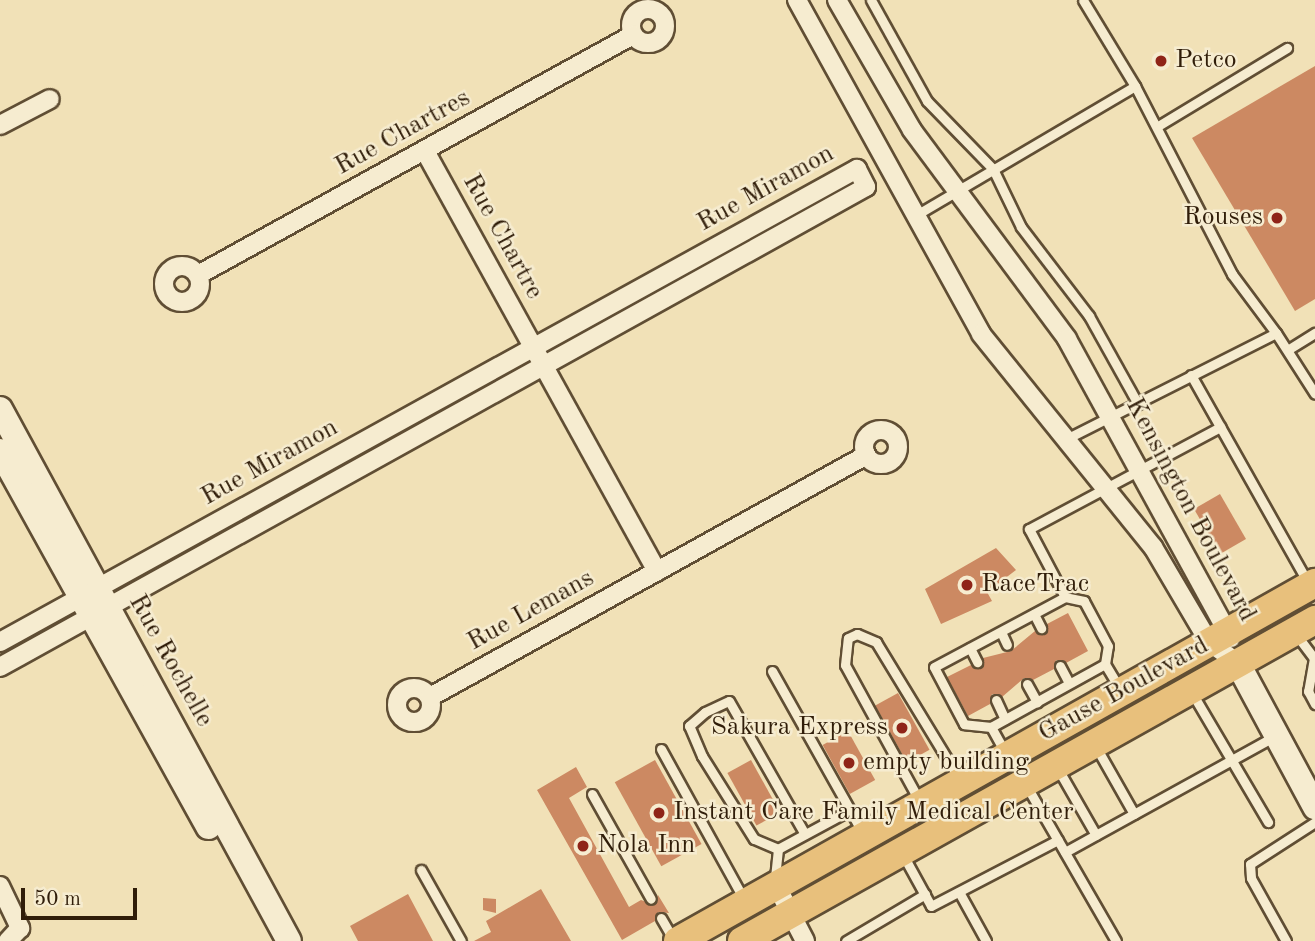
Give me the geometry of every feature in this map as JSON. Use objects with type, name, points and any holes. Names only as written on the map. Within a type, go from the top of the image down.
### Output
[{"type":"main road","name":"Gause Boulevard","points":[[676,941],[1312,584]]},
{"type":"main road","name":"Gause Boulevard","points":[[742,941],[1305,626]]},
{"type":"street","name":"Kensington Boulevard","points":[[797,0],[981,334],[1062,441],[1153,547],[1237,662]]},
{"type":"street","name":"Kensington Boulevard","points":[[836,0],[899,109],[1067,339],[1139,468],[1219,637]]},
{"type":"street","name":"Rue Chartres","points":[[198,275],[633,35]]},
{"type":"street","points":[[0,125],[50,99]]},
{"type":"street","name":"Rue Chartre","points":[[425,152],[534,347]]},
{"type":"street","name":"Rue Miramon","points":[[0,642],[93,602],[544,365],[866,187],[857,169],[534,347],[93,602],[0,667]]},
{"type":"street","points":[[534,347],[657,571]]},
{"type":"street","name":"Rue Rochelle","points":[[0,409],[93,602]]},
{"type":"street","name":"Rue Rochelle","points":[[0,451],[93,602],[246,878],[289,941]]},
{"type":"street","name":"Rue Lemans","points":[[430,697],[866,455]]},
{"type":"street","points":[[1237,662],[1315,807]]},
{"type":"street","name":"Rue Rochelle","points":[[246,878],[272,941]]},
{"type":"street","points":[[776,885],[805,941]]},
{"type":"street","points":[[0,886],[20,928],[8,941]]},
{"type":"lane","points":[[871,0],[926,102],[993,169],[1021,227],[1089,316],[1138,404]]},
{"type":"lane","points":[[1083,0],[1158,126],[1224,261],[1289,349],[1314,390]]},
{"type":"lane","points":[[1158,126],[1287,48]]},
{"type":"lane","points":[[916,215],[1135,86]]},
{"type":"lane","points":[[1062,441],[1111,419],[1276,332]]},
{"type":"lane","points":[[1289,349],[1315,333]]},
{"type":"lane","points":[[1191,375],[1312,584]]},
{"type":"lane","points":[[1065,597],[1029,529],[1220,427]]},
{"type":"lane","points":[[1105,664],[991,727],[964,724],[934,667],[1065,597],[1084,601],[1108,646],[1105,664],[1121,691]]},
{"type":"lane","points":[[1034,614],[1041,628]]},
{"type":"lane","points":[[1305,626],[1314,658],[1315,704]]},
{"type":"lane","points":[[1001,632],[1007,645]]},
{"type":"lane","points":[[921,804],[845,665],[848,638],[857,634],[876,642],[961,782]]},
{"type":"lane","points":[[970,648],[977,662]]},
{"type":"lane","points":[[1060,666],[1069,683]]},
{"type":"lane","points":[[772,671],[865,835]]},
{"type":"lane","points":[[1027,684],[1037,702]]},
{"type":"lane","points":[[1189,689],[1268,822]]},
{"type":"lane","points":[[996,700],[1005,719]]},
{"type":"lane","points":[[778,849],[754,839],[702,756],[690,726],[705,712],[729,701],[806,834]]},
{"type":"lane","points":[[991,727],[1007,756]]},
{"type":"lane","points":[[1065,852],[1276,735]]},
{"type":"lane","points":[[1093,743],[1134,814]]},
{"type":"lane","points":[[661,749],[746,903]]},
{"type":"lane","points":[[1055,764],[1096,835]]},
{"type":"lane","points":[[1024,782],[1116,941]]},
{"type":"lane","points":[[592,794],[651,899]]},
{"type":"lane","points":[[778,849],[850,810]]},
{"type":"lane","points":[[1286,941],[1251,878],[1250,864],[1315,822]]},
{"type":"lane","points":[[901,851],[931,906],[1058,840]]},
{"type":"lane","points":[[776,885],[778,849]]},
{"type":"lane","points":[[421,870],[461,941]]},
{"type":"lane","points":[[959,892],[986,941]]},
{"type":"lane","points":[[846,941],[925,894]]},
{"type":"lane","points":[[661,918],[676,941]]},
{"type":"building","name":"Rouses","points":[[1315,66],[1315,299],[1295,311],[1192,138]]},
{"type":"building","points":[[1220,494],[1246,539],[1220,554],[1194,509]]},
{"type":"building","name":"RaceTrac","points":[[996,548],[1016,570],[987,592],[992,601],[941,624],[925,589]]},
{"type":"building","name":"RaceTrac","points":[[1068,613],[1088,651],[1066,663],[1056,660],[1054,669],[1033,680],[1024,678],[1002,697],[992,694],[990,704],[968,716],[947,677],[971,665],[981,668],[983,658],[1011,651],[1035,631],[1045,634],[1047,624]]},
{"type":"building","name":"Sakura Express","points":[[898,693],[930,750],[907,762],[875,706]]},
{"type":"building","name":"empty building","points":[[848,731],[875,780],[850,794],[823,745]]},
{"type":"building","name":"Instant Care Family Medical Center","points":[[655,760],[702,844],[661,866],[615,782]]},
{"type":"building","points":[[751,760],[780,812],[756,826],[727,773]]},
{"type":"building","name":"Nola Inn","points":[[576,767],[587,787],[569,798],[629,907],[641,900],[654,905],[658,895],[669,913],[658,912],[655,921],[622,940],[537,790]]},
{"type":"building","points":[[541,889],[571,941],[474,941],[491,932],[486,921]]},
{"type":"building","points":[[408,894],[433,941],[358,941],[350,926]]},
{"type":"building","points":[[483,898],[496,899],[496,913],[483,910]]},
{"type":"place","name":"Petco","points":[[1161,61]]},
{"type":"place","name":"Rouses","points":[[1277,218]]},
{"type":"place","name":"RaceTrac","points":[[967,585]]},
{"type":"place","name":"Sakura Express","points":[[902,728]]},
{"type":"place","name":"empty building","points":[[849,763]]},
{"type":"place","name":"Instant Care Family Medical Center","points":[[659,813]]},
{"type":"place","name":"Nola Inn","points":[[583,846]]}]
